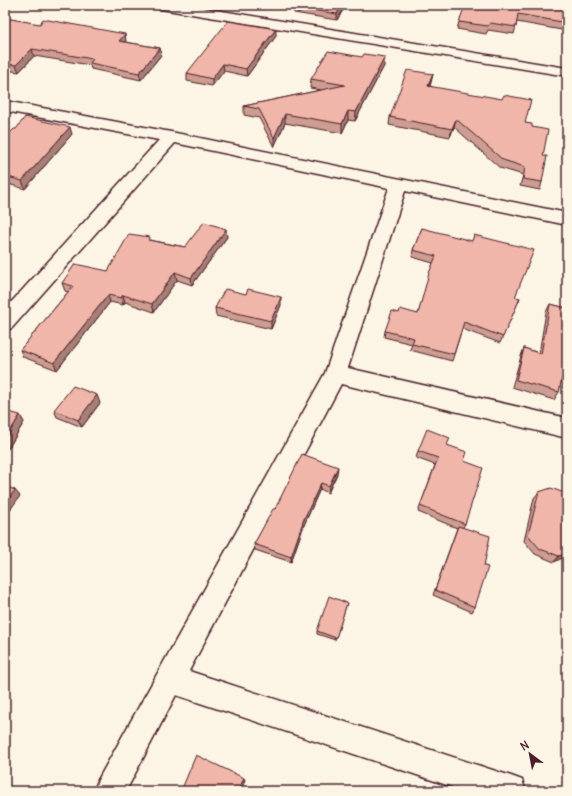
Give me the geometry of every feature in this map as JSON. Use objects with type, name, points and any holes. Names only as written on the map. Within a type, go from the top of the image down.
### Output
[{"type":"street","points":[[161,5],[567,72]]},
{"type":"street","points":[[5,106],[171,137],[567,219]]},
{"type":"street","points":[[5,322],[14,301],[171,137]]},
{"type":"street","points":[[109,791],[335,374],[399,184]]},
{"type":"street","points":[[335,374],[567,428]]},
{"type":"street","points":[[170,679],[511,791]]},
{"type":"building","points":[[295,5],[342,5],[337,14],[294,7]]},
{"type":"building","points":[[465,5],[567,5],[567,23],[518,14],[516,27],[490,23],[488,26],[459,22]]},
{"type":"building","points":[[5,18],[40,24],[43,19],[125,34],[119,41],[160,48],[139,73],[90,63],[93,59],[32,49],[16,65],[5,64]]},
{"type":"building","points":[[228,21],[276,29],[246,69],[223,64],[212,79],[187,73]]},
{"type":"building","points":[[328,51],[362,57],[364,54],[385,57],[356,112],[348,111],[342,124],[285,114],[274,138],[259,109],[244,106],[345,85],[311,79]]},
{"type":"building","points":[[407,70],[433,74],[428,86],[502,99],[504,95],[531,100],[525,123],[532,124],[532,127],[548,130],[543,156],[547,156],[542,182],[523,179],[525,167],[503,160],[456,119],[452,129],[390,117]]},
{"type":"building","points":[[25,117],[70,127],[22,181],[5,176],[5,138],[14,129],[16,129]]},
{"type":"building","points":[[204,222],[226,229],[191,278],[175,272],[152,304],[123,295],[121,298],[108,295],[54,363],[20,350],[73,286],[62,283],[75,264],[108,271],[129,234],[150,237],[148,240],[185,247]]},
{"type":"building","points":[[422,228],[472,241],[474,235],[534,250],[515,297],[520,298],[503,337],[464,322],[454,354],[412,344],[414,338],[385,331],[392,311],[399,313],[400,309],[418,314],[429,273],[436,256],[413,250]]},
{"type":"building","points":[[225,289],[246,294],[248,289],[281,297],[271,321],[215,308]]},
{"type":"building","points":[[550,304],[567,308],[567,370],[564,369],[559,392],[516,380],[524,348],[541,354]]},
{"type":"building","points":[[73,386],[97,395],[78,420],[54,410]]},
{"type":"building","points":[[5,411],[20,415],[5,440]]},
{"type":"building","points":[[427,429],[450,438],[447,445],[467,452],[464,461],[483,468],[465,524],[420,506],[438,458],[418,451]]},
{"type":"building","points":[[302,454],[338,467],[329,486],[321,483],[304,519],[291,557],[254,544],[273,509],[275,509]]},
{"type":"building","points":[[5,486],[15,490],[5,504]]},
{"type":"building","points":[[551,488],[567,494],[567,553],[559,556],[540,549],[528,535],[539,492]]},
{"type":"building","points":[[458,526],[490,536],[484,566],[488,567],[475,607],[435,590]]},
{"type":"building","points":[[329,596],[347,603],[336,638],[317,631]]},
{"type":"building","points":[[196,755],[244,778],[238,791],[181,791]]}]
